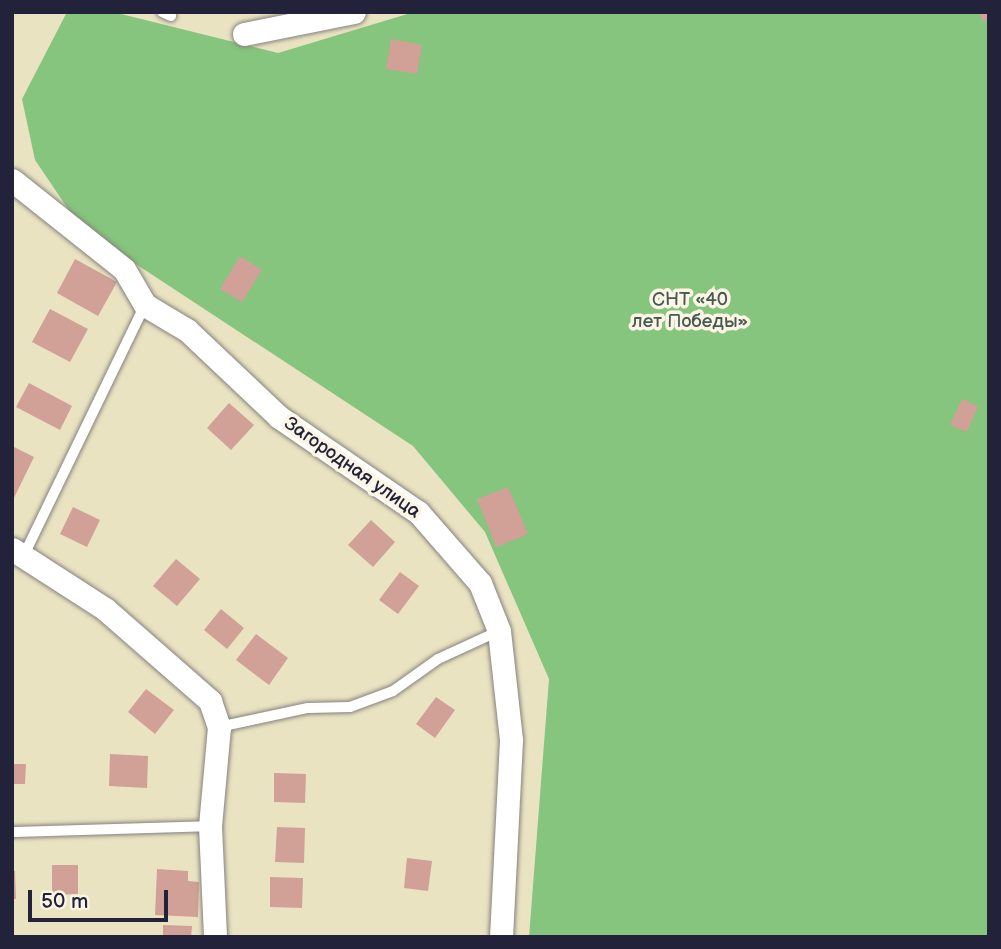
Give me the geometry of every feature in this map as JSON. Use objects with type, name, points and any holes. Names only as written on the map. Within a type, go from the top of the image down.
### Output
[{"type":"street","points":[[244,34],[354,12]]},
{"type":"street","name":"Загородная улица","points":[[12,180],[124,269],[145,305],[195,337],[279,417],[418,512],[480,583],[499,631],[511,740],[502,937]]},
{"type":"street","points":[[18,552],[106,609],[210,701],[219,727],[210,826],[215,937]]},
{"type":"lane","points":[[18,552],[145,305]]},
{"type":"lane","points":[[219,727],[308,708],[350,707],[393,691],[438,659],[499,631]]},
{"type":"lane","points":[[12,832],[210,826]]},
{"type":"green space","name":"СНТ «40 лет Победы»","points":[[67,12],[113,12],[278,53],[414,12],[989,12],[989,937],[529,937],[549,679],[485,532],[413,446],[81,228],[35,160],[22,99]]},
{"type":"building","points":[[980,12],[989,12],[989,19],[982,21]]},
{"type":"building","points":[[391,39],[422,45],[417,74],[386,69]]},
{"type":"building","points":[[240,256],[262,270],[242,302],[220,289]]},
{"type":"building","points":[[75,259],[117,282],[98,316],[57,293]]},
{"type":"building","points":[[50,309],[88,329],[70,362],[32,342]]},
{"type":"building","points":[[29,383],[72,406],[60,430],[16,407]]},
{"type":"building","points":[[962,399],[978,406],[967,432],[950,425]]},
{"type":"building","points":[[229,403],[254,425],[231,450],[207,428]]},
{"type":"building","points":[[12,446],[34,457],[12,502]]},
{"type":"building","points":[[508,487],[528,534],[496,547],[477,499]]},
{"type":"building","points":[[73,507],[100,520],[87,547],[60,534]]},
{"type":"building","points":[[371,520],[395,542],[373,567],[348,545]]},
{"type":"building","points":[[176,559],[200,579],[177,606],[153,586]]},
{"type":"building","points":[[400,572],[419,586],[398,614],[379,600]]},
{"type":"building","points":[[221,609],[244,628],[227,649],[204,630]]},
{"type":"building","points":[[256,634],[288,658],[269,685],[236,660]]},
{"type":"building","points":[[146,689],[174,710],[155,734],[128,712]]},
{"type":"building","points":[[436,697],[455,710],[435,738],[416,724]]},
{"type":"building","points":[[110,754],[148,756],[147,788],[109,786]]},
{"type":"building","points":[[12,764],[26,764],[25,784],[12,784]]},
{"type":"building","points":[[274,773],[306,774],[305,803],[274,802]]},
{"type":"building","points":[[277,827],[305,828],[304,863],[275,862]]},
{"type":"building","points":[[407,858],[432,861],[428,891],[404,888]]},
{"type":"building","points":[[52,865],[78,865],[78,894],[52,895]]},
{"type":"building","points":[[157,869],[188,871],[188,881],[199,882],[198,917],[155,915]]},
{"type":"building","points":[[12,871],[15,871],[16,899],[12,899]]},
{"type":"building","points":[[270,877],[303,878],[302,908],[270,907]]},
{"type":"building","points":[[163,925],[192,926],[191,937],[163,937]]}]
